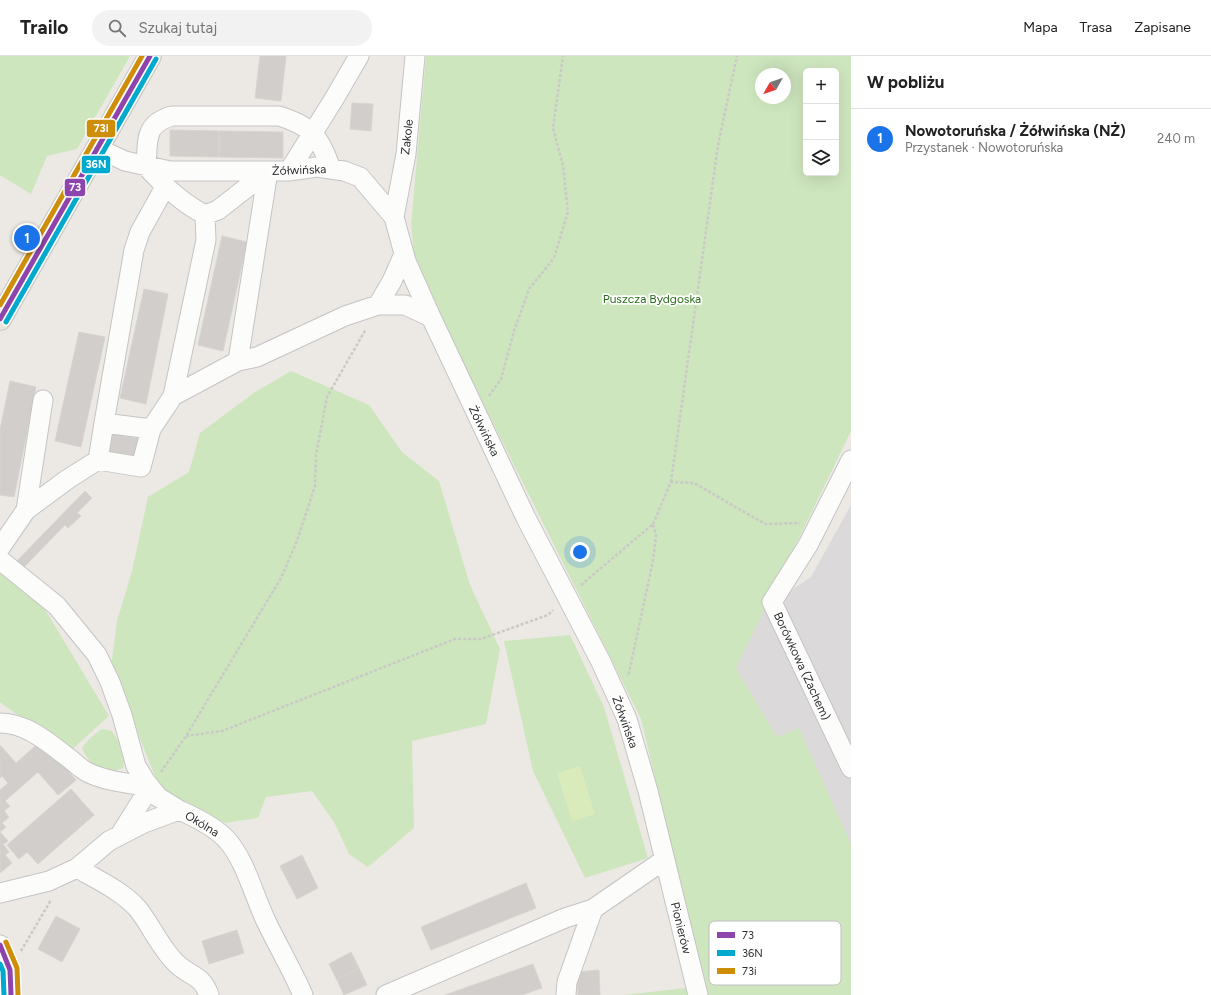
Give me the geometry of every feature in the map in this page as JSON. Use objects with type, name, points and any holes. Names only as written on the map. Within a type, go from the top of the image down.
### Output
[{"type":"main road","points":[[0,319],[150,56]]},
{"type":"street","points":[[289,171],[313,134],[359,56]]},
{"type":"street","name":"Zakole","points":[[394,217],[406,154],[415,56]]},
{"type":"street","points":[[205,215],[184,203],[165,187],[146,166],[148,142],[152,126],[159,120],[172,116],[279,116],[295,121],[313,134],[322,144],[331,169]]},
{"type":"street","name":"Żółwińska","points":[[97,148],[125,162],[170,171],[289,171],[317,167],[344,171],[360,177],[394,217],[404,254],[430,317],[526,518],[627,719],[648,791],[664,860]]},
{"type":"street","points":[[205,215],[218,210],[268,171]]},
{"type":"street","points":[[238,361],[268,171]]},
{"type":"street","points":[[98,460],[134,250],[140,232],[165,187]]},
{"type":"street","points":[[0,548],[26,510],[68,479],[98,460],[141,467],[151,429],[173,396],[206,240],[205,215]]},
{"type":"street","points":[[378,305],[392,281],[404,254]]},
{"type":"street","points":[[173,396],[238,361],[257,357],[345,316],[378,305],[405,305],[430,317]]},
{"type":"street","points":[[26,510],[43,400]]},
{"type":"street","points":[[104,422],[151,429]]},
{"type":"street","name":"Borówkowa (Zachem)","points":[[851,460],[820,523],[772,602],[851,768]]},
{"type":"street","points":[[0,560],[57,606],[97,655],[110,682],[122,715],[136,766],[158,797],[179,810]]},
{"type":"street","points":[[0,723],[10,723],[26,728],[52,745],[85,771],[103,779],[150,787]]},
{"type":"street","points":[[120,835],[150,787]]},
{"type":"street","name":"Okólna","points":[[0,893],[49,881],[77,868],[109,841],[144,823],[179,810],[193,816],[226,838],[235,851],[266,922],[292,969],[303,995]]},
{"type":"street","points":[[386,995],[565,918],[593,909],[664,860]]},
{"type":"street","name":"Pionierów","points":[[664,860],[698,995]]},
{"type":"street","points":[[77,868],[119,892],[137,909],[163,947],[178,964],[201,980],[210,995]]},
{"type":"street","points":[[566,995],[567,982],[593,909]]},
{"type":"street","points":[[0,945],[10,970],[11,995]]},
{"type":"path","points":[[476,415],[501,379],[514,331],[529,289],[554,258],[568,212],[563,166],[553,128],[563,56]]},
{"type":"path","points":[[186,736],[222,731],[455,639],[481,639],[548,615],[653,524],[671,482],[718,145],[737,56]]},
{"type":"path","points":[[150,787],[186,736],[281,578],[297,541],[315,486],[316,455],[327,397],[378,305]]},
{"type":"path","points":[[671,482],[694,483],[765,524],[820,523]]},
{"type":"path","points":[[622,708],[653,561],[656,535],[653,524]]},
{"type":"path","points":[[10,970],[52,898]]},
{"type":"shaded area","points":[[690,486],[790,591],[811,577],[851,505],[851,995],[707,995]]},
{"type":"green space","points":[[0,56],[130,56],[77,149],[47,156],[31,194],[0,175]]},
{"type":"green space","name":"Puszcza Bydgoska","points":[[426,56],[851,56],[851,431],[736,668],[777,737],[799,728],[851,844],[851,995],[707,995],[641,719],[460,357],[414,253],[411,225]]},
{"type":"green space","points":[[291,371],[369,405],[402,452],[439,481],[470,585],[500,649],[486,724],[412,741],[414,828],[368,867],[349,854],[334,822],[312,791],[266,797],[258,818],[225,823],[161,791],[111,667],[117,621],[132,571],[148,497],[189,472],[200,433],[255,392]]},
{"type":"green space","points":[[0,571],[43,606],[109,716],[68,753],[0,702]]},
{"type":"green space","points":[[570,635],[604,707],[648,858],[585,878],[533,771],[504,641]]},
{"type":"green space","points":[[101,729],[112,731],[118,740],[122,748],[124,758],[123,768],[106,772],[93,764],[84,752],[82,748],[89,739]]},
{"type":"green space","points":[[580,766],[595,814],[572,821],[557,773]]},
{"type":"green space","points":[[686,988],[688,995],[623,995]]},
{"type":"building","points":[[260,56],[286,56],[281,101],[255,98]]},
{"type":"building","points":[[352,103],[373,104],[371,131],[350,129]]},
{"type":"building","points":[[170,130],[219,131],[219,157],[170,156]]},
{"type":"building","points":[[219,131],[283,132],[283,158],[219,157]]},
{"type":"building","points":[[222,236],[247,242],[223,351],[198,345]]},
{"type":"building","points":[[144,289],[168,294],[146,404],[120,398]]},
{"type":"building","points":[[79,332],[105,337],[81,447],[55,441]]},
{"type":"building","points":[[10,381],[36,387],[14,497],[0,495],[0,430]]},
{"type":"building","points":[[113,433],[139,439],[135,459],[108,453]]},
{"type":"building","points":[[85,491],[92,498],[77,513],[81,516],[68,528],[65,525],[19,572],[13,565]]},
{"type":"building","points":[[41,741],[76,780],[58,795],[38,772],[5,801],[10,806],[4,811],[9,817],[2,823],[6,827],[0,832],[0,790],[8,783],[2,776],[0,778],[0,745],[16,763]]},
{"type":"building","points":[[71,789],[94,815],[38,864],[27,852],[19,859],[7,845]]},
{"type":"building","points":[[0,832],[8,841],[3,844],[9,852],[5,855],[12,863],[0,873]]},
{"type":"building","points":[[302,855],[318,888],[297,899],[280,866]]},
{"type":"building","points":[[526,883],[536,908],[431,950],[421,927]]},
{"type":"building","points":[[56,916],[80,929],[62,962],[38,949]]},
{"type":"building","points":[[237,930],[244,953],[209,964],[202,941]]},
{"type":"building","points":[[351,952],[359,968],[337,980],[329,964]]},
{"type":"building","points":[[533,964],[542,988],[522,995],[445,995]]},
{"type":"building","points":[[359,968],[367,985],[344,995],[337,980]]},
{"type":"building","points":[[599,970],[600,995],[578,995],[577,972]]},
{"type":"transit line","name":"73i","points":[[0,305],[142,56]]},
{"type":"transit line","name":"73","points":[[0,319],[150,56]]},
{"type":"transit line","name":"36N","points":[[6,322],[156,59]]},
{"type":"transit line","name":"73i","points":[[6,942],[17,968],[18,995]]},
{"type":"transit line","name":"73","points":[[0,945],[10,970],[11,995]]},
{"type":"transit line","name":"36N","points":[[0,964],[3,971],[4,995]]},
{"type":"place","name":"Nowotoruńska / Żółwińska (NŻ)","points":[[27,238]]}]
